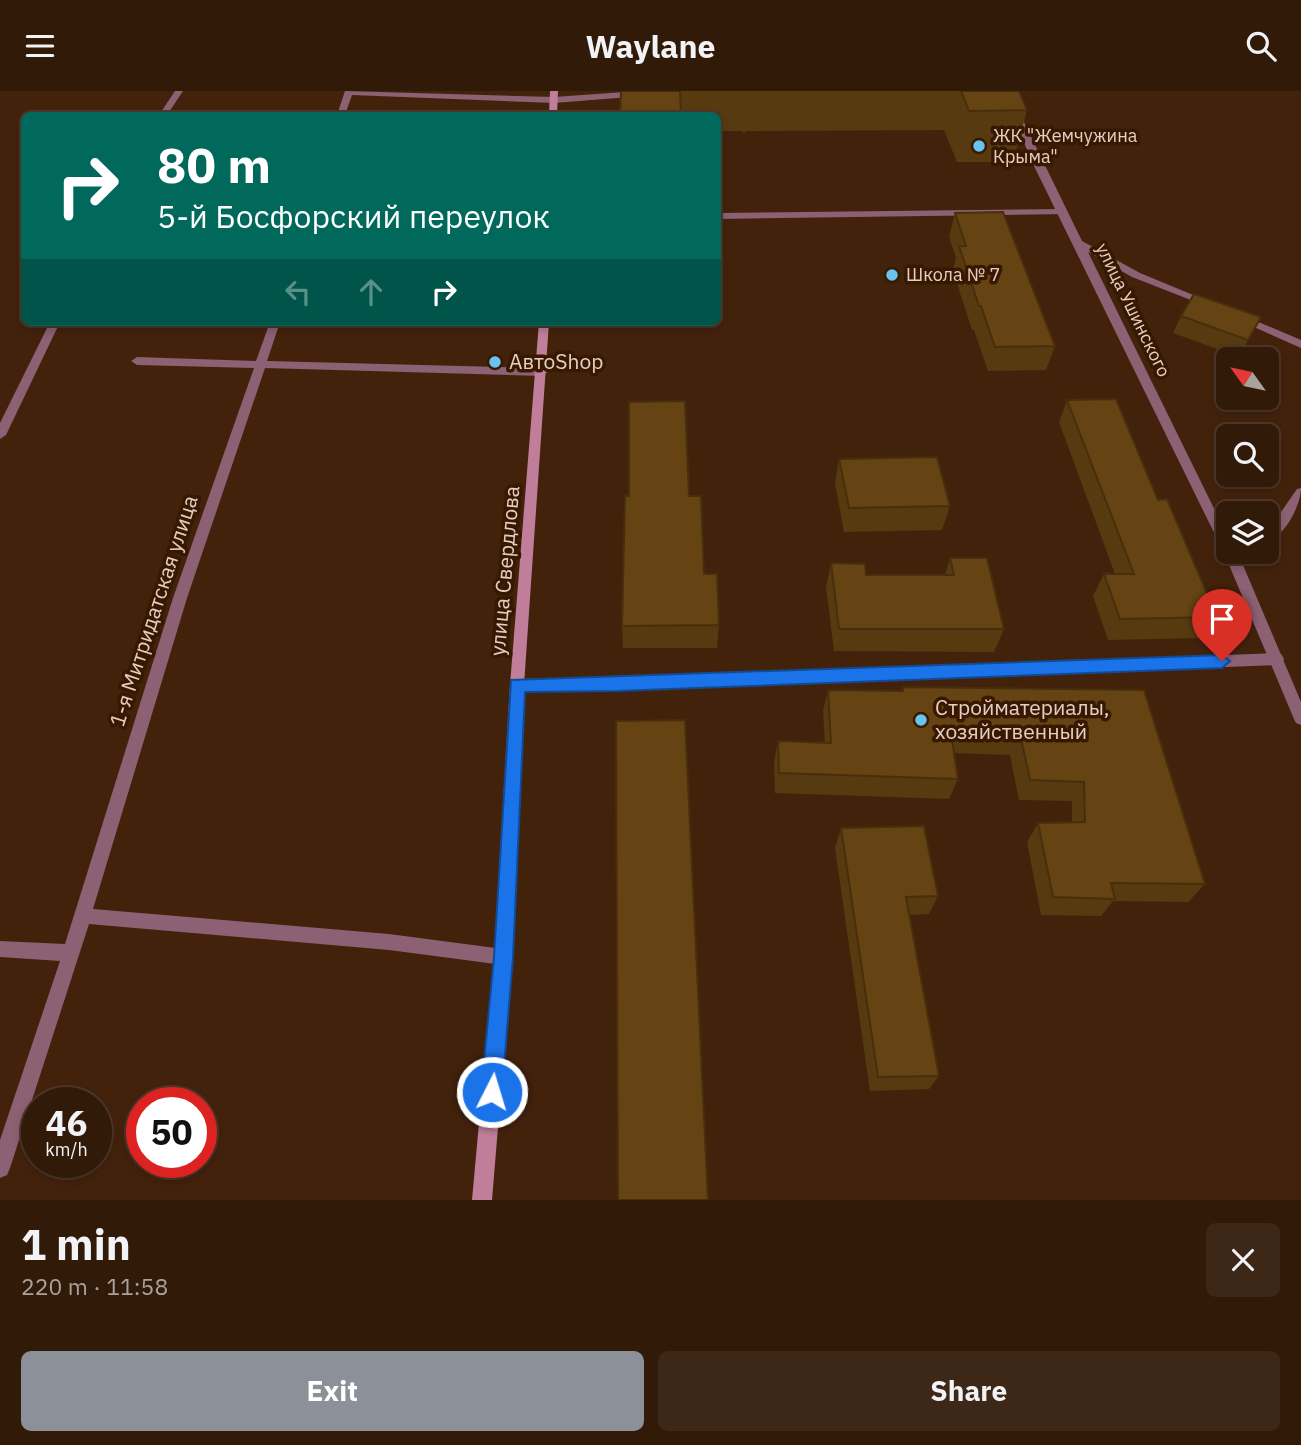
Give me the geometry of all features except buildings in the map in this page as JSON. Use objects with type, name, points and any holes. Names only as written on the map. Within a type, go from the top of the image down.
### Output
[{"type":"main road","name":"улица Свердлова","points":[[482,1200],[503,957],[517,685],[544,326]]},
{"type":"street","points":[[165,112],[179,91]]},
{"type":"street","points":[[342,112],[349,91],[554,95],[650,93]]},
{"type":"street","name":"улица Ушинского","points":[[1000,91],[1013,109],[1216,523]]},
{"type":"street","points":[[721,216],[1063,212]]},
{"type":"street","points":[[1079,243],[1136,275],[1222,309]]},
{"type":"street","points":[[1235,315],[1301,344]]},
{"type":"street","points":[[0,435],[53,326]]},
{"type":"street","name":"1-я Митридатская улица","points":[[71,953],[180,598],[274,326]]},
{"type":"street","points":[[137,361],[542,372]]},
{"type":"street","points":[[1279,525],[1301,492]]},
{"type":"street","name":"улица Ушинского","points":[[1235,564],[1301,719]]},
{"type":"street","points":[[517,685],[617,684],[1277,659]]},
{"type":"street","points":[[83,916],[389,942],[503,957]]},
{"type":"street","points":[[0,949],[71,953],[0,1168]]},
{"type":"place","name":"ЖК \"Жемчужина Крыма\"","points":[[979,146]]},
{"type":"place","name":"Школа № 7","points":[[892,275]]},
{"type":"place","name":"АвтоShop","points":[[495,362]]},
{"type":"place","name":"Стройматериалы, хозяйственный","points":[[921,720]]},
{"type":"route","points":[[492,1092],[503,957],[517,685],[617,684],[1222,661]]}]
